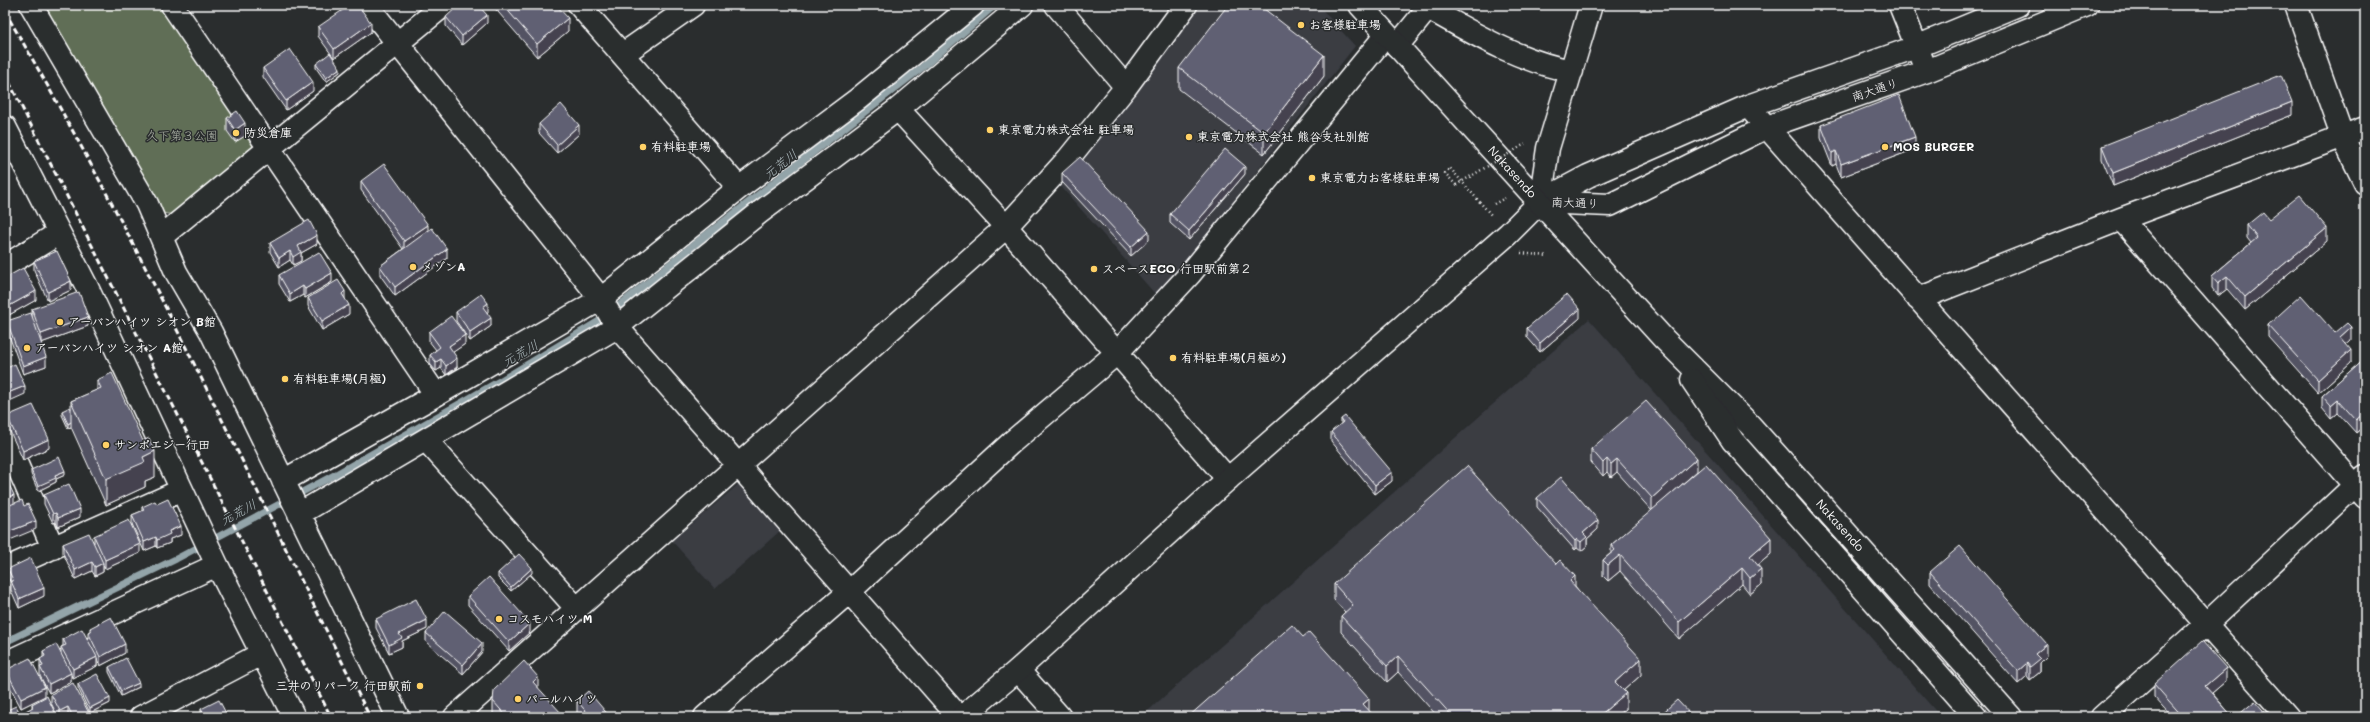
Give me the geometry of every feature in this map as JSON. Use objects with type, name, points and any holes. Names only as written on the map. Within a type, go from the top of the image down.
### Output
[{"type":"main road","points":[[31,5],[147,204],[176,272],[211,332],[398,717]]},
{"type":"main road","points":[[172,5],[436,395]]},
{"type":"main road","points":[[367,5],[601,299],[617,327],[960,717],[1018,670],[1228,479],[1508,234],[1540,202],[1548,148],[1591,5]]},
{"type":"main road","points":[[161,237],[444,5]]},
{"type":"main road","points":[[579,5],[739,188]]},
{"type":"main road","points":[[623,54],[693,5]]},
{"type":"main road","points":[[283,481],[436,395],[601,299],[739,188],[858,99],[973,5]]},
{"type":"main road","points":[[299,514],[617,327],[759,212],[898,109],[1022,5]]},
{"type":"main road","points":[[1056,5],[1126,87]]},
{"type":"main road","points":[[463,714],[577,609],[1006,227],[1068,159],[1126,87],[1186,5]]},
{"type":"main road","name":"Nakasendo","points":[[1360,5],[1664,339],[1750,424],[2011,717]]},
{"type":"main road","points":[[1900,5],[1927,71]]},
{"type":"main road","name":"南大通り","points":[[1540,202],[1588,176],[1748,106],[1916,47],[2018,5]]},
{"type":"main road","name":"南大通り","points":[[1540,202],[1610,205],[1767,127],[1927,71],[2087,5]]},
{"type":"main road","points":[[2296,5],[2343,138],[2365,182]]},
{"type":"main road","points":[[705,717],[849,592],[1012,442],[1117,353],[1190,274],[1392,40],[1428,8],[1496,47],[1550,67],[1572,71]]},
{"type":"main road","points":[[1748,106],[2205,625],[2288,717]]},
{"type":"main road","points":[[898,109],[1006,227],[1228,479]]},
{"type":"main road","points":[[5,126],[59,233],[217,565],[294,717]]},
{"type":"main road","points":[[1918,299],[2121,219],[2343,138],[2365,128]]},
{"type":"main road","points":[[2102,717],[2361,485],[2121,219]]},
{"type":"main road","points":[[5,266],[59,233]]},
{"type":"main road","name":"Nakasendo","points":[[1664,339],[1733,441],[1976,717]]},
{"type":"main road","points":[[5,437],[52,548]]},
{"type":"main road","points":[[426,440],[577,609]]},
{"type":"main road","points":[[5,569],[182,490]]},
{"type":"main road","points":[[5,664],[217,565]]},
{"type":"main road","points":[[141,717],[261,654]]},
{"type":"main road","points":[[1018,670],[1060,717]]},
{"type":"path","points":[[1492,216],[1468,189],[1450,168],[1445,173],[1456,185],[1525,144]]},
{"type":"path","points":[[1521,253],[1547,256]]},
{"type":"shaded area","name":"東京電力株式会社 熊谷支社別館","points":[[1195,5],[1318,5],[1355,46],[1181,268],[1156,295],[1057,182]]},
{"type":"shaded area","points":[[1589,319],[1941,717],[1141,717]]},
{"type":"shaded area","points":[[740,483],[782,529],[715,589],[672,541]]},
{"type":"green space","name":"久下第３公園","points":[[42,5],[161,5],[256,147],[175,215],[162,213]]},
{"type":"building","points":[[350,5],[358,5],[371,23],[334,49],[318,27]]},
{"type":"building","points":[[459,5],[478,5],[487,15],[462,36],[446,17]]},
{"type":"building","points":[[503,5],[556,5],[568,18],[537,44]]},
{"type":"building","points":[[1228,5],[1259,5],[1324,55],[1264,133],[1179,68]]},
{"type":"building","points":[[290,49],[313,82],[286,101],[263,68]]},
{"type":"building","points":[[330,53],[340,68],[326,78],[316,64]]},
{"type":"building","points":[[2281,75],[2292,102],[2113,173],[2102,146]]},
{"type":"building","points":[[1899,95],[1915,137],[1841,164],[1836,151],[1832,153],[1821,125]]},
{"type":"building","points":[[561,104],[579,125],[557,145],[539,124]]},
{"type":"building","points":[[237,111],[245,123],[235,130],[227,118]]},
{"type":"building","points":[[1225,149],[1245,166],[1189,231],[1170,214]]},
{"type":"building","points":[[1080,157],[1149,231],[1131,247],[1062,173]]},
{"type":"building","points":[[384,164],[428,225],[404,241],[361,181]]},
{"type":"building","points":[[2299,195],[2327,228],[2245,297],[2227,276],[2218,283],[2212,276],[2257,238],[2247,225],[2263,212],[2269,219]]},
{"type":"building","points":[[309,220],[317,235],[298,246],[301,252],[293,257],[290,251],[279,258],[270,243]]},
{"type":"building","name":"メゾンA","points":[[432,228],[447,249],[395,287],[380,266]]},
{"type":"building","points":[[57,251],[71,281],[48,292],[34,261]]},
{"type":"building","points":[[319,252],[332,273],[305,289],[303,286],[290,294],[279,275]]},
{"type":"building","points":[[23,268],[36,291],[9,306],[5,299],[5,278]]},
{"type":"building","points":[[338,280],[345,291],[342,294],[349,305],[322,321],[308,298]]},
{"type":"building","name":"アーバンハイツ シオン B館","points":[[79,292],[88,317],[41,334],[32,309]]},
{"type":"building","points":[[481,294],[488,303],[483,307],[491,318],[470,332],[456,312]]},
{"type":"building","points":[[1567,294],[1580,309],[1540,343],[1527,328]]},
{"type":"building","points":[[2301,295],[2335,333],[2347,323],[2351,327],[2340,337],[2351,350],[2318,380],[2268,325]]},
{"type":"building","name":"アーバンハイツ シオン A館","points":[[31,313],[46,357],[23,366],[7,321]]},
{"type":"building","points":[[451,316],[465,335],[449,346],[457,358],[446,366],[441,359],[436,362],[430,355],[440,347],[429,332]]},
{"type":"building","points":[[2365,358],[2365,412],[2356,420],[2338,400],[2331,406],[2322,396]]},
{"type":"building","points":[[15,364],[25,386],[5,394],[5,369]]},
{"type":"building","points":[[112,373],[143,441],[149,438],[155,451],[143,457],[145,462],[106,479],[71,401],[101,388],[97,380]]},
{"type":"building","points":[[1646,401],[1697,458],[1652,498],[1617,459],[1611,464],[1607,459],[1603,463],[1591,449]]},
{"type":"building","points":[[33,405],[49,439],[23,451],[7,416]]},
{"type":"building","points":[[70,407],[71,422],[68,424],[62,411]]},
{"type":"building","points":[[1345,416],[1392,472],[1375,485],[1331,432],[1343,422],[1341,419]]},
{"type":"building","points":[[59,457],[65,471],[55,475],[56,478],[38,486],[31,470]]},
{"type":"building","points":[[1706,464],[1771,538],[1750,556],[1761,569],[1750,578],[1742,568],[1679,622],[1620,555],[1608,565],[1603,560],[1615,550],[1611,545]]},
{"type":"building","points":[[1467,466],[1556,564],[1560,560],[1575,576],[1570,581],[1641,659],[1615,682],[1626,693],[1598,717],[1581,717],[1578,714],[1574,717],[1453,717],[1398,656],[1387,666],[1341,616],[1353,605],[1334,584]]},
{"type":"building","points":[[5,476],[14,495],[5,498]]},
{"type":"building","points":[[1561,477],[1598,520],[1583,533],[1587,537],[1581,542],[1577,539],[1575,541],[1537,498]]},
{"type":"building","points":[[69,484],[80,509],[58,518],[56,513],[53,514],[44,495]]},
{"type":"building","points":[[168,499],[181,526],[169,531],[170,534],[157,540],[156,537],[144,542],[132,515],[144,510],[142,507],[155,501],[157,504]]},
{"type":"building","points":[[22,500],[24,506],[28,504],[36,521],[5,533],[5,507]]},
{"type":"building","points":[[129,520],[140,544],[105,560],[94,536]]},
{"type":"building","points":[[89,533],[103,563],[95,567],[92,562],[75,570],[63,544]]},
{"type":"building","points":[[1960,546],[2047,644],[2035,654],[2040,659],[2030,667],[2027,663],[2018,671],[1930,572]]},
{"type":"building","points":[[519,554],[532,568],[511,587],[498,573]]},
{"type":"building","points":[[31,558],[44,588],[19,599],[11,581],[13,580],[8,569]]},
{"type":"building","name":"コスモハイツ M","points":[[489,577],[530,623],[509,642],[468,596]]},
{"type":"building","points":[[416,599],[427,620],[399,634],[402,638],[389,645],[376,619]]},
{"type":"building","points":[[445,611],[482,643],[463,665],[426,633]]},
{"type":"building","points":[[111,617],[125,644],[100,657],[88,632],[92,630],[90,628]]},
{"type":"building","points":[[1292,625],[1303,637],[1309,632],[1369,699],[1363,704],[1375,717],[1188,717]]},
{"type":"building","points":[[82,629],[97,657],[73,669],[61,647],[66,645],[63,639]]},
{"type":"building","points":[[2202,641],[2226,668],[2205,686],[2233,717],[2183,717],[2154,684]]},
{"type":"building","points":[[56,644],[71,673],[49,684],[40,667],[43,666],[40,659],[45,656],[43,651]]},
{"type":"building","points":[[30,658],[45,687],[21,699],[6,670]]},
{"type":"building","points":[[126,658],[139,683],[121,691],[109,667]]},
{"type":"building","name":"パールハイツ","points":[[524,661],[538,677],[533,682],[562,714],[559,717],[507,717],[493,701],[494,690]]},
{"type":"building","points":[[97,674],[110,698],[90,708],[78,684]]},
{"type":"building","points":[[73,683],[90,715],[86,717],[73,717],[68,707],[60,711],[51,694]]},
{"type":"building","points":[[588,691],[610,717],[591,717],[577,701]]},
{"type":"building","points":[[47,696],[57,717],[29,717],[26,711],[33,707],[32,704]]},
{"type":"building","points":[[219,700],[228,717],[205,717],[201,709]]},
{"type":"building","points":[[1677,700],[1693,717],[1658,717]]},
{"type":"building","points":[[2255,701],[2269,717],[2236,717]]},
{"type":"building","points":[[16,706],[22,717],[5,717],[5,711]]},
{"type":"building","points":[[160,712],[163,717],[151,717]]},
{"type":"waterway","name":"元荒川","points":[[5,642],[176,559],[338,473],[503,379],[604,318],[700,240],[924,66],[995,5]]},
{"type":"railway","points":[[5,12],[55,98],[148,273],[370,717]]},
{"type":"railway","points":[[5,74],[331,717]]},
{"type":"place","name":"お客様駐車場","points":[[1301,25]]},
{"type":"place","name":"東京電力株式会社 駐車場","points":[[990,130]]},
{"type":"place","name":"防災倉庫","points":[[236,133]]},
{"type":"place","name":"東京電力株式会社 熊谷支社別館","points":[[1189,137]]},
{"type":"place","name":"有料駐車場","points":[[643,147]]},
{"type":"place","name":"MOS BURGER","points":[[1885,147]]},
{"type":"place","name":"東京電力お客様駐車場","points":[[1312,178]]},
{"type":"place","name":"メゾンA","points":[[413,267]]},
{"type":"place","name":"スペースECO 行田駅前第２","points":[[1094,269]]},
{"type":"place","name":"アーバンハイツ シオン B館","points":[[60,322]]},
{"type":"place","name":"アーバンハイツ シオン A館","points":[[27,348]]},
{"type":"place","name":"有料駐車場(月極め)","points":[[1173,358]]},
{"type":"place","name":"有料駐車場(月極)","points":[[285,379]]},
{"type":"place","name":"サンポエジー行田","points":[[106,445]]},
{"type":"place","name":"コスモハイツ M","points":[[499,619]]},
{"type":"place","name":"三井のリパーク 行田駅前","points":[[420,686]]},
{"type":"place","name":"パールハイツ","points":[[518,699]]}]
